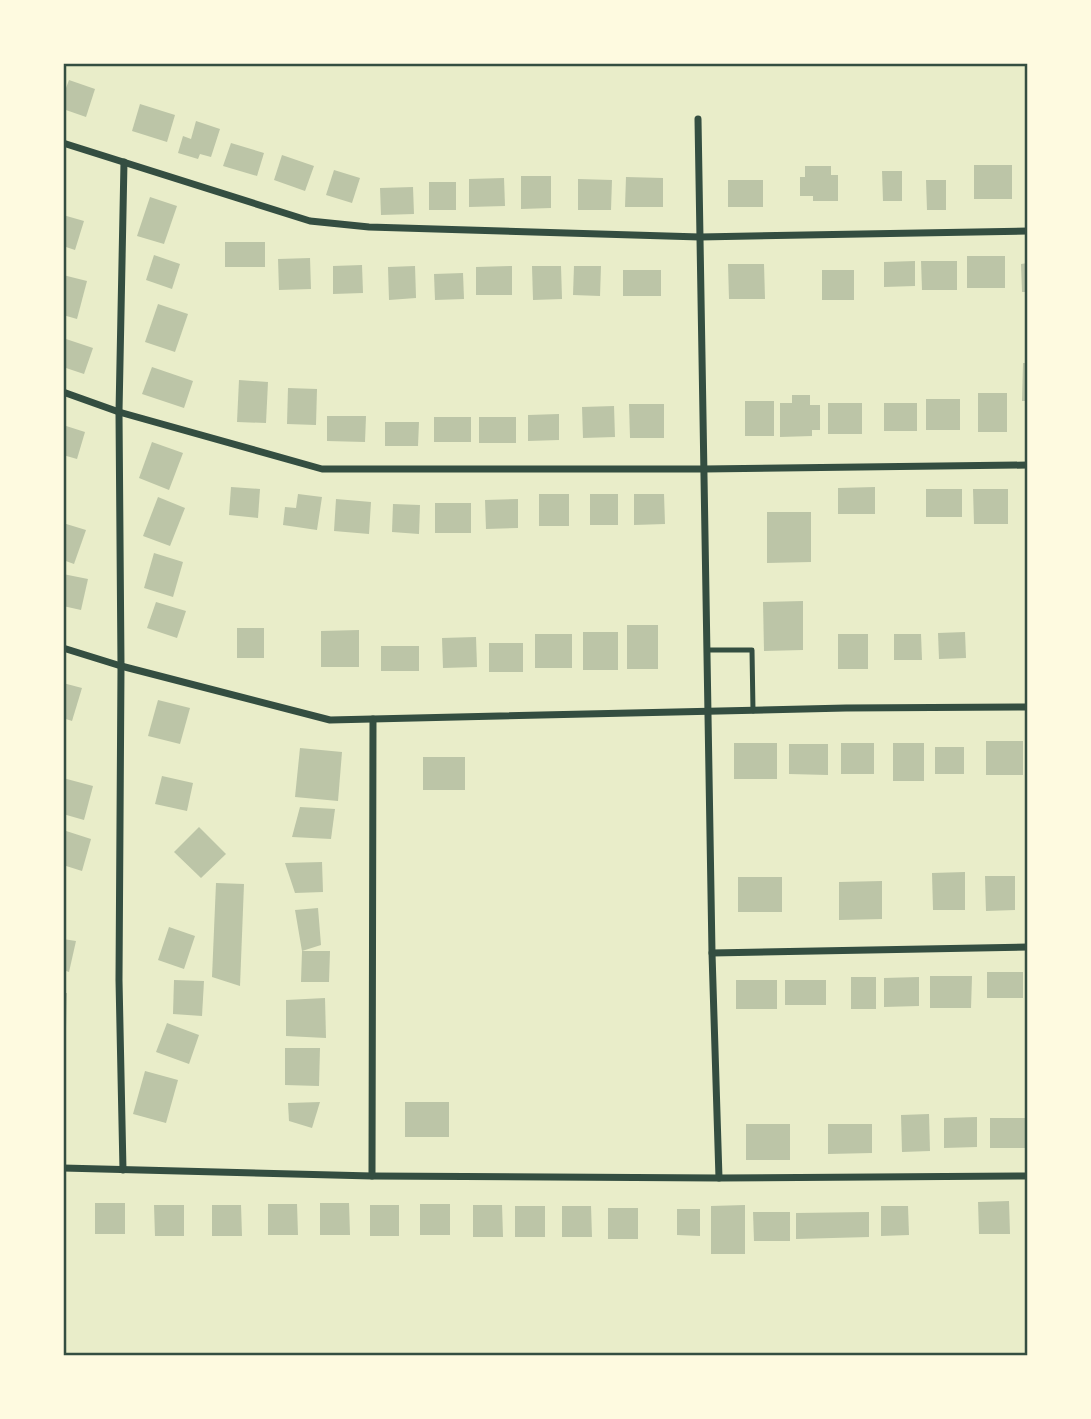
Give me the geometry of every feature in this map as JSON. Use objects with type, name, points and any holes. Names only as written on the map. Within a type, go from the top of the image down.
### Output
[{"type":"street","points":[[698,119],[712,953],[719,1178]]},
{"type":"street","points":[[63,143],[310,221],[369,228],[700,237],[1028,231]]},
{"type":"street","points":[[123,1170],[119,979],[119,412],[124,162]]},
{"type":"street","points":[[63,392],[119,412],[322,469],[704,469],[1028,465]]},
{"type":"street","points":[[63,648],[121,666],[330,720],[846,708],[1028,707]]},
{"type":"street","points":[[372,1176],[373,719]]},
{"type":"street","points":[[712,953],[1028,947]]},
{"type":"street","points":[[63,1168],[372,1176],[1028,1176]]},
{"type":"lane","points":[[707,650],[752,650],[753,711]]},
{"type":"building","points":[[69,80],[95,89],[86,117],[63,109],[63,96]]},
{"type":"building","points":[[140,104],[175,115],[167,142],[132,131]]},
{"type":"building","points":[[196,121],[220,129],[211,157],[200,154],[198,159],[178,153],[183,136],[191,139]]},
{"type":"building","points":[[231,143],[264,153],[257,176],[223,166]]},
{"type":"building","points":[[282,155],[314,166],[305,191],[274,180]]},
{"type":"building","points":[[974,165],[1012,165],[1012,199],[974,199]]},
{"type":"building","points":[[805,166],[831,166],[831,175],[838,175],[838,201],[813,201],[813,196],[800,196],[800,177],[805,177]]},
{"type":"building","points":[[334,170],[360,178],[352,203],[326,195]]},
{"type":"building","points":[[882,171],[902,171],[902,201],[883,201]]},
{"type":"building","points":[[521,176],[551,176],[551,208],[521,209]]},
{"type":"building","points":[[626,177],[663,178],[663,207],[625,207]]},
{"type":"building","points":[[504,178],[505,206],[469,207],[469,179]]},
{"type":"building","points":[[578,179],[612,180],[611,210],[578,210]]},
{"type":"building","points":[[728,180],[763,180],[763,207],[728,207]]},
{"type":"building","points":[[926,180],[946,180],[946,210],[927,210]]},
{"type":"building","points":[[429,182],[456,182],[456,210],[429,210]]},
{"type":"building","points":[[413,187],[414,214],[381,215],[380,188]]},
{"type":"building","points":[[150,197],[177,206],[164,244],[137,236]]},
{"type":"building","points":[[63,215],[84,221],[75,250],[63,246]]},
{"type":"building","points":[[225,242],[265,242],[265,267],[225,267]]},
{"type":"building","points":[[154,255],[180,264],[172,289],[146,280]]},
{"type":"building","points":[[967,256],[1005,256],[1005,288],[967,288]]},
{"type":"building","points":[[310,258],[311,289],[279,290],[278,259]]},
{"type":"building","points":[[915,261],[915,286],[884,287],[884,262]]},
{"type":"building","points":[[921,261],[957,261],[957,290],[922,290]]},
{"type":"building","points":[[1028,263],[1028,292],[1022,292],[1021,264]]},
{"type":"building","points":[[728,264],[764,264],[765,299],[729,299]]},
{"type":"building","points":[[362,265],[363,293],[333,294],[333,266]]},
{"type":"building","points":[[415,266],[416,298],[389,300],[388,267]]},
{"type":"building","points":[[512,266],[512,295],[476,295],[476,267]]},
{"type":"building","points":[[532,266],[561,266],[562,299],[533,300]]},
{"type":"building","points":[[574,266],[601,266],[600,296],[573,295]]},
{"type":"building","points":[[623,270],[661,270],[661,296],[623,296]]},
{"type":"building","points":[[822,270],[854,270],[854,300],[822,300]]},
{"type":"building","points":[[463,273],[464,299],[435,300],[434,274]]},
{"type":"building","points":[[63,275],[87,281],[77,319],[63,315]]},
{"type":"building","points":[[158,304],[188,314],[175,352],[145,342]]},
{"type":"building","points":[[63,338],[93,348],[84,374],[63,367]]},
{"type":"building","points":[[1023,363],[1028,363],[1028,401],[1022,401]]},
{"type":"building","points":[[152,367],[193,381],[184,408],[142,394]]},
{"type":"building","points":[[239,380],[268,382],[266,423],[237,422]]},
{"type":"building","points":[[288,388],[317,389],[316,425],[287,424]]},
{"type":"building","points":[[978,393],[1007,393],[1007,432],[978,432]]},
{"type":"building","points":[[792,395],[810,395],[810,405],[820,405],[820,430],[812,430],[812,436],[780,437],[780,403],[792,403]]},
{"type":"building","points":[[926,399],[960,399],[960,430],[926,430]]},
{"type":"building","points":[[745,401],[774,401],[774,436],[745,436]]},
{"type":"building","points":[[828,403],[862,403],[862,434],[828,434]]},
{"type":"building","points":[[884,403],[917,403],[917,431],[884,431]]},
{"type":"building","points":[[629,404],[664,404],[664,438],[630,438]]},
{"type":"building","points":[[614,406],[615,437],[583,438],[582,407]]},
{"type":"building","points":[[559,414],[559,440],[528,441],[528,415]]},
{"type":"building","points":[[327,416],[366,416],[365,442],[327,441]]},
{"type":"building","points":[[434,417],[471,417],[471,442],[434,442]]},
{"type":"building","points":[[479,417],[516,417],[516,443],[479,443]]},
{"type":"building","points":[[385,422],[419,422],[418,446],[385,446]]},
{"type":"building","points":[[63,425],[85,432],[77,459],[63,455]]},
{"type":"building","points":[[152,442],[183,453],[169,490],[139,478]]},
{"type":"building","points":[[231,487],[260,489],[258,518],[229,515]]},
{"type":"building","points":[[875,487],[875,514],[838,514],[838,488]]},
{"type":"building","points":[[926,489],[962,489],[962,517],[926,517]]},
{"type":"building","points":[[973,489],[1008,489],[1008,524],[974,524]]},
{"type":"building","points":[[298,494],[322,497],[317,530],[283,525],[285,507],[296,508]]},
{"type":"building","points":[[539,494],[569,494],[569,526],[539,526]]},
{"type":"building","points":[[590,494],[618,494],[618,525],[590,525]]},
{"type":"building","points":[[634,494],[664,494],[665,524],[634,525]]},
{"type":"building","points":[[158,497],[185,508],[170,546],[143,536]]},
{"type":"building","points":[[336,499],[371,502],[369,534],[334,531]]},
{"type":"building","points":[[518,499],[518,528],[486,529],[485,500]]},
{"type":"building","points":[[435,503],[471,503],[471,533],[435,533]]},
{"type":"building","points":[[393,504],[420,505],[419,534],[392,532]]},
{"type":"building","points":[[767,512],[811,512],[811,562],[767,563]]},
{"type":"building","points":[[63,523],[86,530],[74,564],[63,560]]},
{"type":"building","points":[[154,553],[183,562],[173,597],[144,588]]},
{"type":"building","points":[[63,574],[88,579],[81,610],[63,606]]},
{"type":"building","points":[[803,601],[803,650],[764,651],[763,602]]},
{"type":"building","points":[[156,602],[186,611],[177,638],[147,628]]},
{"type":"building","points":[[627,625],[658,625],[658,669],[627,669]]},
{"type":"building","points":[[237,628],[264,628],[264,658],[237,658]]},
{"type":"building","points":[[359,630],[359,667],[321,667],[321,631]]},
{"type":"building","points":[[583,632],[618,632],[618,670],[583,670]]},
{"type":"building","points":[[965,632],[966,658],[939,659],[938,633]]},
{"type":"building","points":[[535,634],[572,634],[572,668],[535,668]]},
{"type":"building","points":[[838,634],[868,634],[868,669],[838,669]]},
{"type":"building","points":[[894,634],[921,634],[922,660],[894,660]]},
{"type":"building","points":[[476,637],[477,667],[443,668],[442,638]]},
{"type":"building","points":[[489,643],[523,643],[523,672],[489,672]]},
{"type":"building","points":[[381,646],[419,646],[419,671],[381,671]]},
{"type":"building","points":[[63,683],[82,688],[72,721],[63,718]]},
{"type":"building","points":[[158,700],[190,708],[180,744],[148,736]]},
{"type":"building","points":[[986,741],[1023,741],[1023,775],[986,775]]},
{"type":"building","points":[[734,743],[777,743],[777,779],[734,779]]},
{"type":"building","points":[[841,743],[874,743],[874,774],[841,774]]},
{"type":"building","points":[[893,743],[924,743],[924,781],[893,781]]},
{"type":"building","points":[[789,744],[828,744],[828,775],[789,774]]},
{"type":"building","points":[[935,747],[964,747],[964,774],[935,774]]},
{"type":"building","points":[[300,748],[342,752],[338,801],[295,797]]},
{"type":"building","points":[[423,757],[465,757],[465,790],[423,790]]},
{"type":"building","points":[[162,776],[193,783],[187,811],[155,804]]},
{"type":"building","points":[[63,778],[93,786],[84,820],[63,814]]},
{"type":"building","points":[[300,807],[335,809],[331,839],[292,837]]},
{"type":"building","points":[[199,827],[226,854],[201,878],[174,852]]},
{"type":"building","points":[[63,830],[91,839],[82,871],[63,865]]},
{"type":"building","points":[[322,862],[323,892],[295,893],[285,863]]},
{"type":"building","points":[[965,872],[965,910],[933,910],[932,873]]},
{"type":"building","points":[[985,876],[1015,876],[1015,910],[986,911]]},
{"type":"building","points":[[738,877],[782,877],[782,912],[738,912]]},
{"type":"building","points":[[882,881],[882,919],[839,920],[839,882]]},
{"type":"building","points":[[216,883],[244,884],[240,986],[212,977]]},
{"type":"building","points":[[318,908],[321,945],[302,951],[295,910]]},
{"type":"building","points":[[169,927],[195,936],[184,969],[158,960]]},
{"type":"building","points":[[63,939],[76,941],[69,972],[63,970]]},
{"type":"building","points":[[302,951],[330,951],[329,982],[301,982]]},
{"type":"building","points":[[987,972],[1023,972],[1023,998],[987,998]]},
{"type":"building","points":[[930,976],[972,976],[971,1008],[930,1008]]},
{"type":"building","points":[[851,977],[876,977],[876,1009],[851,1009]]},
{"type":"building","points":[[919,977],[919,1006],[884,1007],[884,978]]},
{"type":"building","points":[[174,980],[204,981],[202,1016],[173,1014]]},
{"type":"building","points":[[736,980],[777,980],[777,1009],[736,1009]]},
{"type":"building","points":[[785,980],[826,980],[826,1005],[785,1005]]},
{"type":"building","points":[[63,993],[67,993],[66,1029],[63,1029]]},
{"type":"building","points":[[325,998],[326,1038],[286,1036],[286,1000]]},
{"type":"building","points":[[167,1023],[199,1035],[189,1064],[156,1052]]},
{"type":"building","points":[[285,1048],[320,1048],[319,1086],[285,1085]]},
{"type":"building","points":[[145,1071],[178,1080],[166,1123],[133,1114]]},
{"type":"building","points":[[320,1102],[312,1128],[289,1121],[288,1103]]},
{"type":"building","points":[[405,1102],[449,1102],[449,1137],[405,1137]]},
{"type":"building","points":[[929,1114],[930,1151],[902,1152],[901,1115]]},
{"type":"building","points":[[977,1117],[977,1147],[944,1148],[944,1118]]},
{"type":"building","points":[[990,1118],[1027,1118],[1028,1148],[990,1148]]},
{"type":"building","points":[[746,1124],[790,1124],[790,1160],[746,1160]]},
{"type":"building","points":[[828,1124],[872,1124],[872,1153],[828,1154]]},
{"type":"building","points":[[1009,1201],[1010,1234],[979,1234],[978,1202]]},
{"type":"building","points":[[95,1203],[125,1203],[125,1234],[95,1234]]},
{"type":"building","points":[[320,1203],[349,1203],[350,1235],[320,1235]]},
{"type":"building","points":[[268,1204],[297,1204],[298,1235],[268,1235]]},
{"type":"building","points":[[420,1204],[450,1204],[450,1235],[420,1235]]},
{"type":"building","points":[[154,1205],[184,1205],[184,1236],[155,1236]]},
{"type":"building","points":[[212,1205],[241,1205],[242,1236],[212,1236]]},
{"type":"building","points":[[370,1205],[399,1205],[399,1236],[370,1236]]},
{"type":"building","points":[[473,1205],[502,1205],[503,1237],[473,1237]]},
{"type":"building","points":[[745,1205],[745,1254],[711,1254],[711,1206]]},
{"type":"building","points":[[515,1206],[545,1206],[545,1237],[515,1237]]},
{"type":"building","points":[[562,1206],[591,1206],[592,1237],[562,1237]]},
{"type":"building","points":[[881,1206],[908,1206],[909,1235],[881,1236]]},
{"type":"building","points":[[608,1208],[638,1208],[638,1239],[608,1239]]},
{"type":"building","points":[[677,1209],[700,1209],[700,1236],[677,1235]]},
{"type":"building","points":[[753,1212],[790,1212],[790,1241],[754,1241]]},
{"type":"building","points":[[869,1212],[869,1237],[796,1239],[796,1213]]}]
